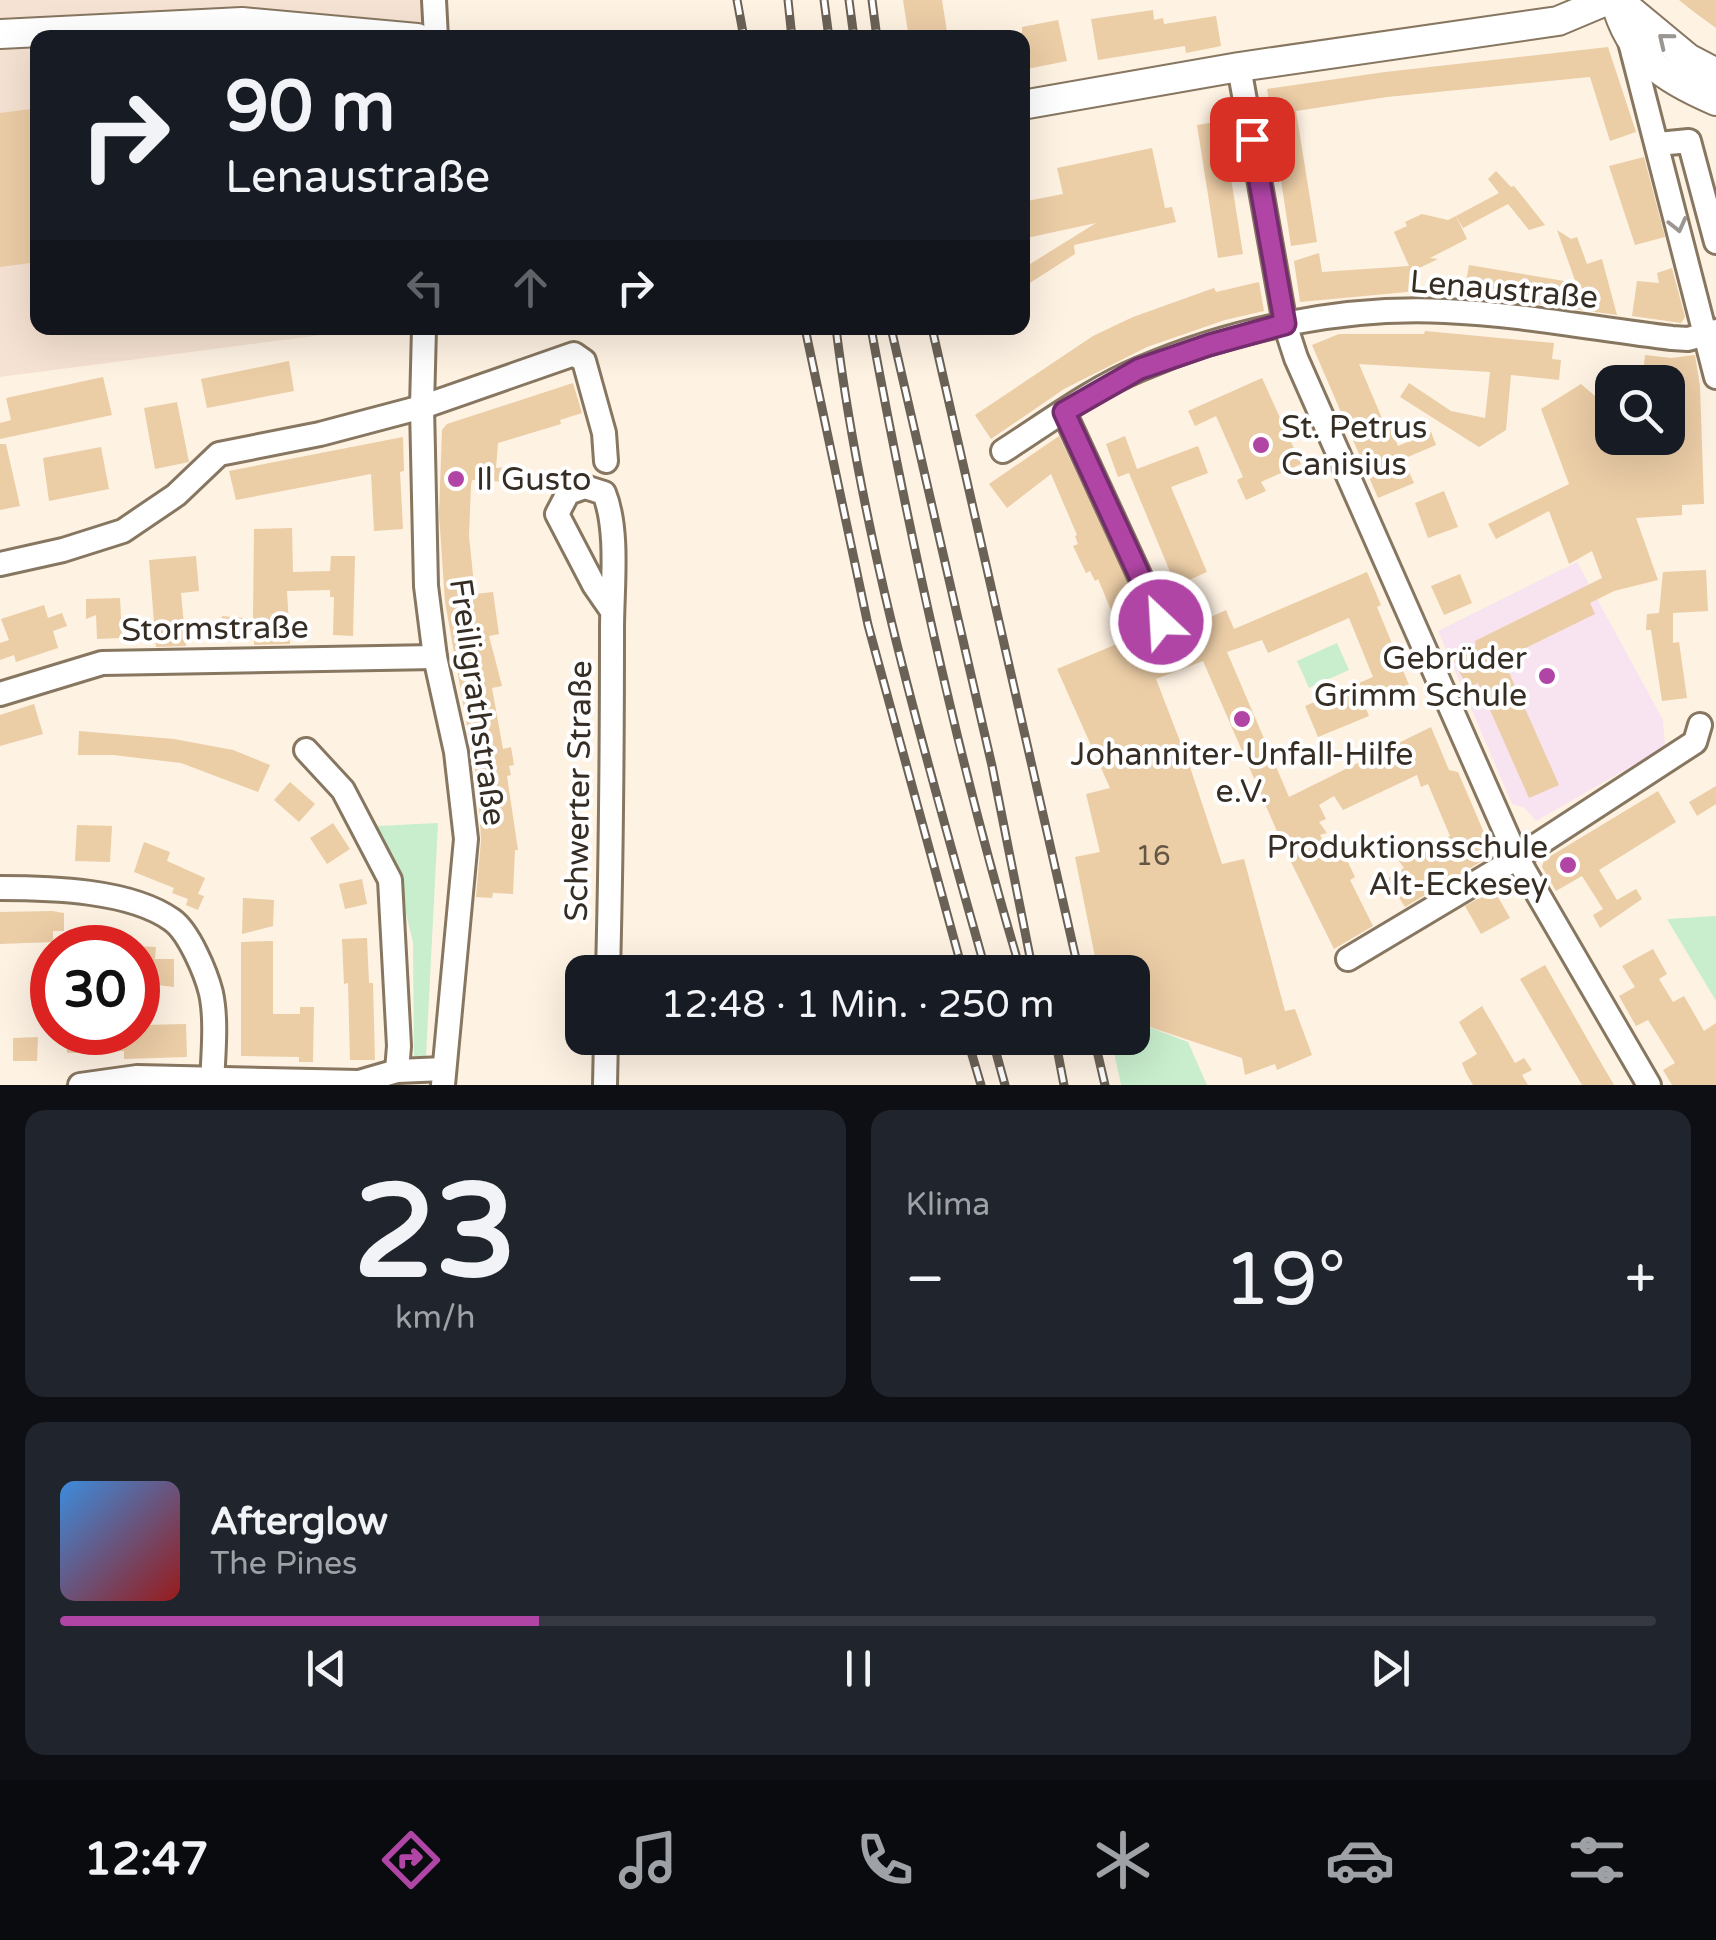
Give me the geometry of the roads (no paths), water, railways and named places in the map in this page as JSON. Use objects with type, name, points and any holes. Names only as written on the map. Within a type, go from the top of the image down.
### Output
[{"type":"main road","points":[[1614,0],[1630,42],[1672,79],[1716,101]]},
{"type":"main road","points":[[1030,105],[1239,67],[1558,21],[1614,0]]},
{"type":"main road","points":[[1614,0],[1675,48],[1716,73]]},
{"type":"main road","points":[[81,30],[242,22],[330,30]]},
{"type":"main road","points":[[0,34],[30,33]]},
{"type":"street","points":[[434,0],[436,30]]},
{"type":"street","points":[[1630,42],[1711,333],[1716,377]]},
{"type":"street","points":[[1239,67],[1285,324],[1326,429],[1517,858],[1649,1085]]},
{"type":"street","points":[[1658,144],[1690,142],[1716,242]]},
{"type":"street","name":"Lenaustraße","points":[[1003,451],[1139,369],[1285,324],[1356,314],[1446,311],[1672,338],[1711,333]]},
{"type":"street","name":"Freiligrathstraße","points":[[424,335],[426,586],[435,657],[456,752],[466,839],[444,1077]]},
{"type":"street","points":[[0,564],[123,531],[176,495],[219,454],[320,434],[422,407],[574,354],[584,361],[604,433],[606,461]]},
{"type":"street","points":[[1064,412],[1161,622]]},
{"type":"street","name":"Schwerter Straße","points":[[608,955],[612,808],[612,611],[611,510],[604,493],[585,487],[568,493],[557,514],[612,611]]},
{"type":"street","name":"Stormstraße","points":[[0,694],[102,663],[435,657]]},
{"type":"street","points":[[1348,958],[1517,858],[1695,742],[1700,725]]},
{"type":"street","points":[[306,750],[343,790],[390,880],[397,1070]]},
{"type":"street","points":[[0,888],[80,890],[174,920],[202,965],[212,997],[212,1082]]},
{"type":"street","points":[[605,1085],[606,1055]]},
{"type":"street","points":[[80,1085],[137,1077],[212,1082],[359,1082],[397,1070],[444,1077]]},
{"type":"railway","points":[[737,0],[743,30]]},
{"type":"railway","points":[[788,0],[791,30]]},
{"type":"railway","points":[[824,0],[828,30]]},
{"type":"railway","points":[[849,0],[853,30]]},
{"type":"railway","points":[[872,0],[876,30]]},
{"type":"railway","points":[[806,335],[868,625],[958,955]]},
{"type":"railway","points":[[837,335],[880,572],[981,955]]},
{"type":"railway","points":[[872,335],[937,652],[1016,955]]},
{"type":"railway","points":[[893,335],[992,766],[1030,955]]},
{"type":"railway","points":[[934,335],[1075,955]]},
{"type":"railway","points":[[972,1055],[981,1085]]},
{"type":"railway","points":[[997,1055],[1005,1085]]},
{"type":"railway","points":[[1058,1055],[1064,1085]]},
{"type":"railway","points":[[1098,1055],[1105,1085]]},
{"type":"place","name":"St. Petrus Canisius","points":[[1261,445]]},
{"type":"place","name":"Il Gusto","points":[[456,479]]},
{"type":"place","name":"Gebrüder Grimm Schule","points":[[1547,676]]},
{"type":"place","name":"Johanniter-Unfall-Hilfe e.V.","points":[[1242,719]]},
{"type":"place","name":"Produktionsschule Alt-Eckesey","points":[[1568,865]]}]
